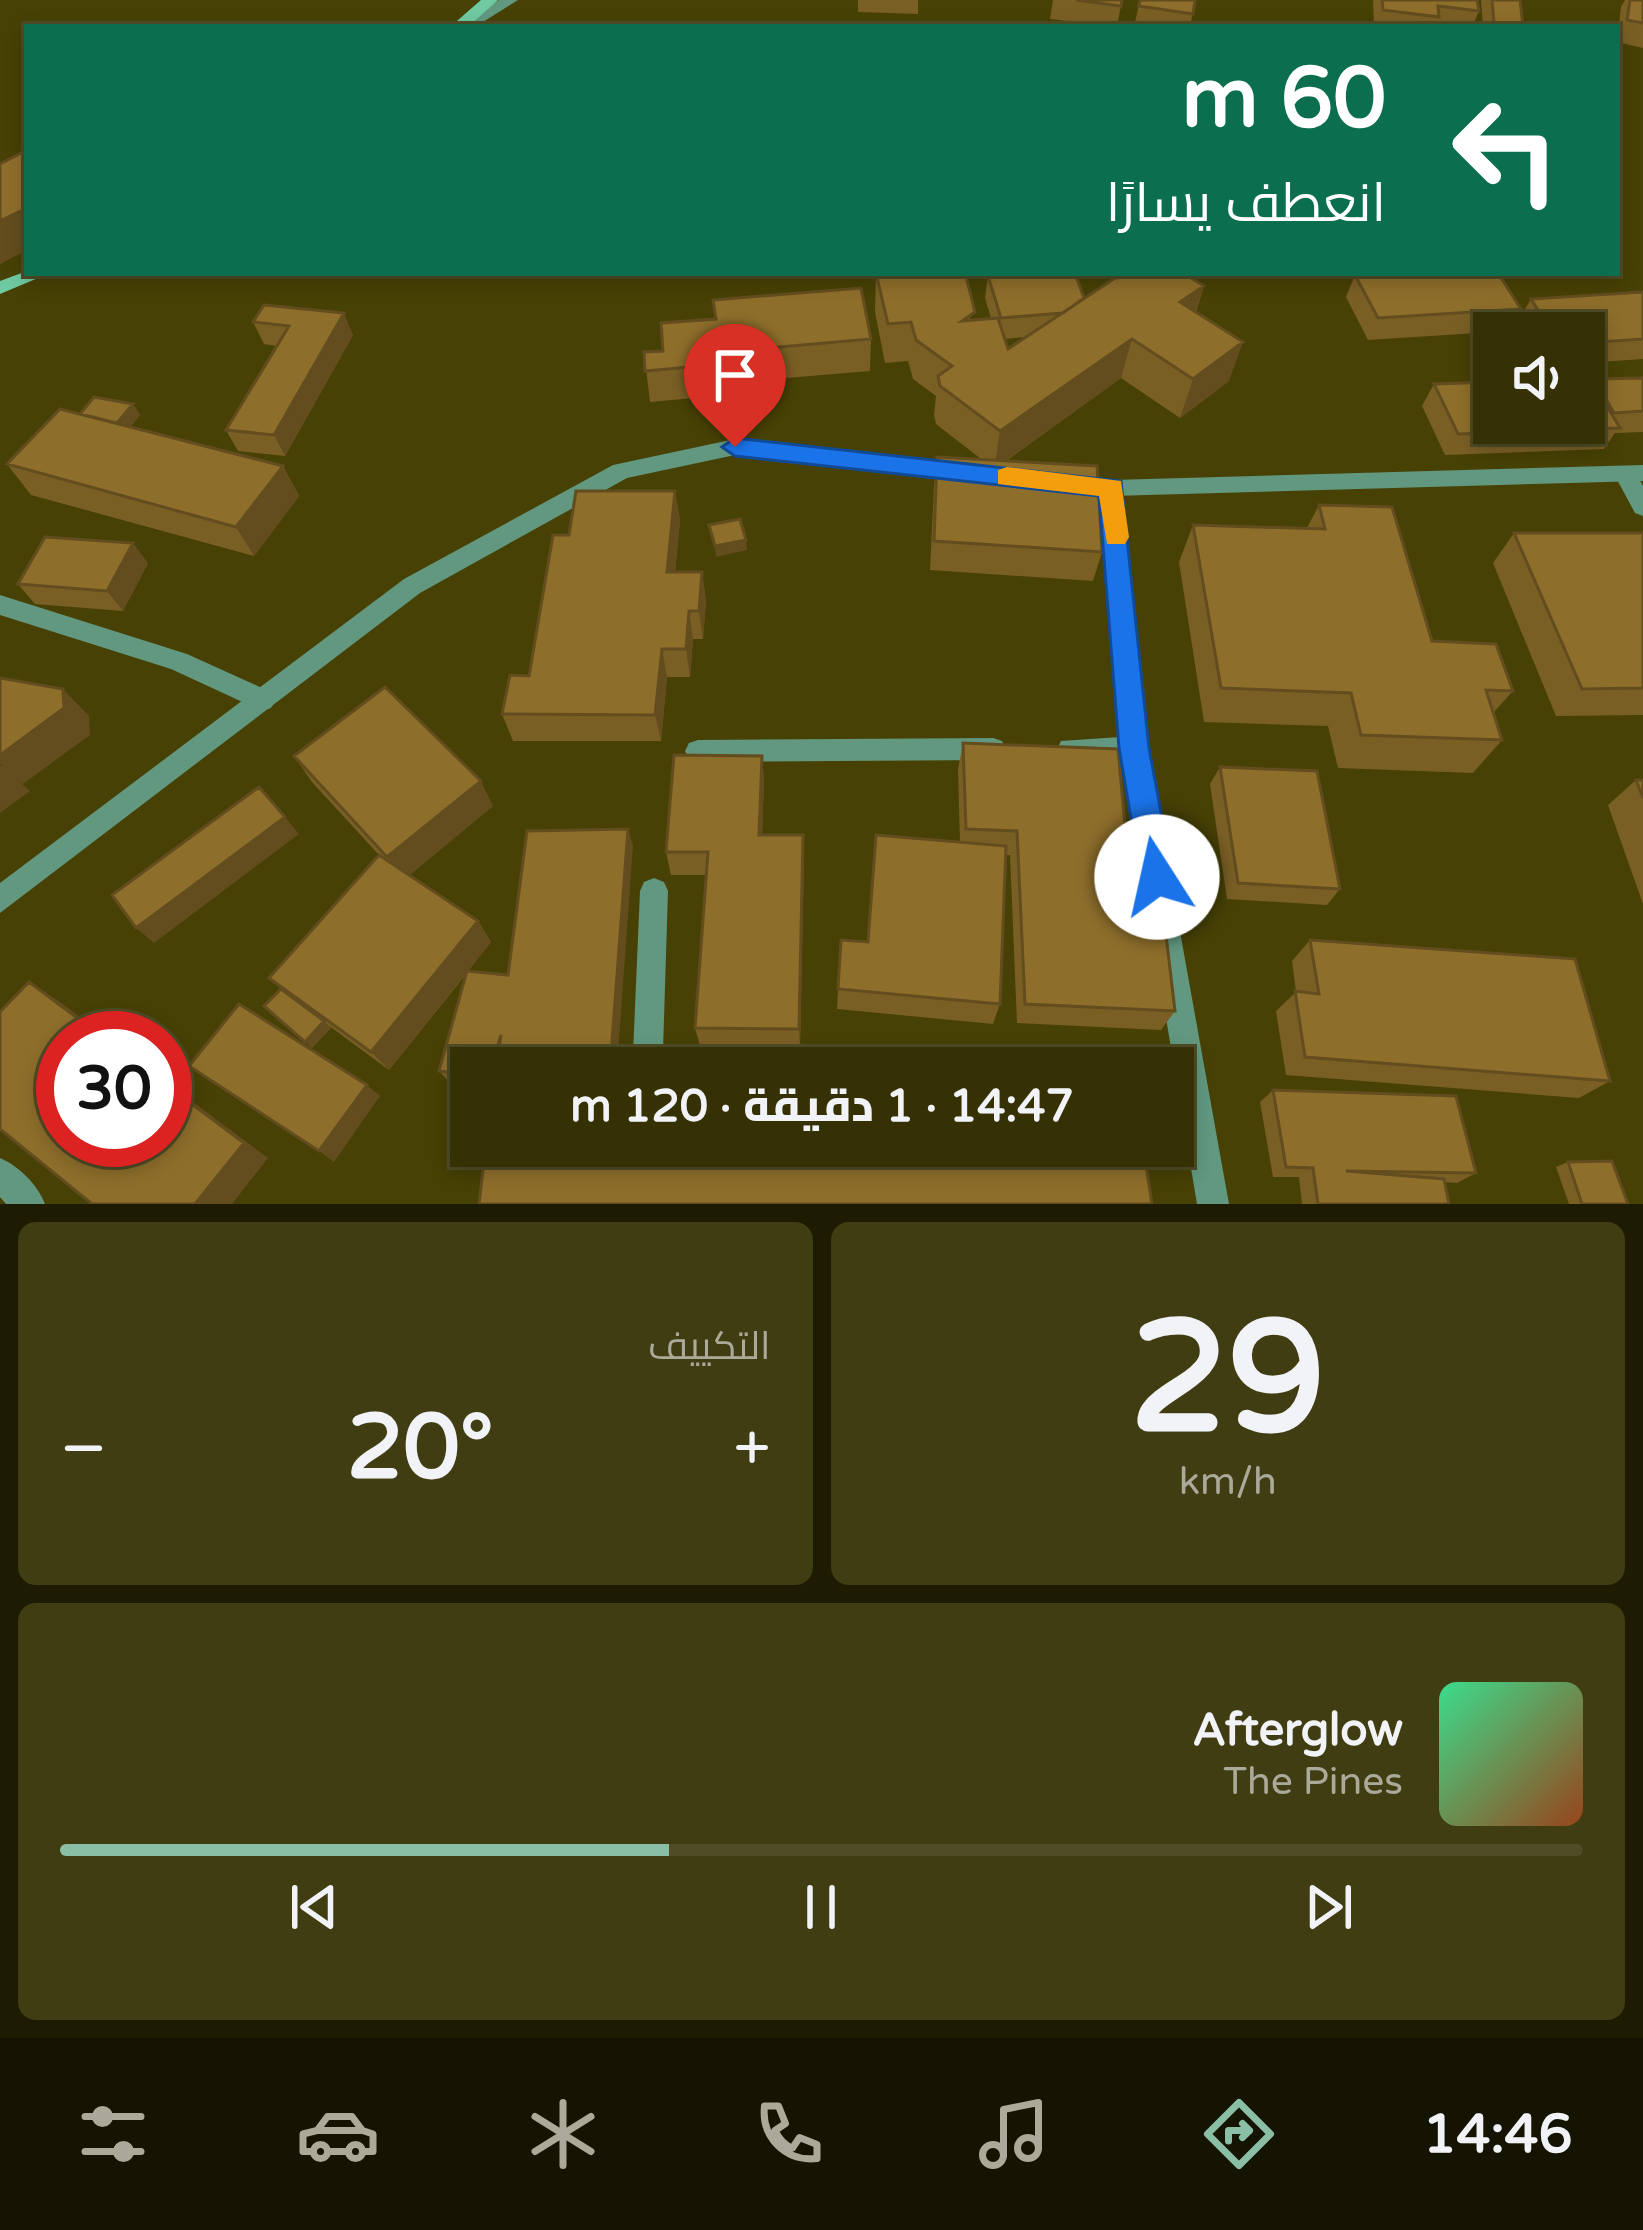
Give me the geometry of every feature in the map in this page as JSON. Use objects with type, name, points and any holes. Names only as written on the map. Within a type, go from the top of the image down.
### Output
[{"type":"main road","points":[[464,24],[490,0]]},
{"type":"main road","points":[[0,288],[32,276]]},
{"type":"street","points":[[466,24],[509,0]]},
{"type":"street","points":[[0,900],[412,586],[620,471],[735,447],[994,475]]},
{"type":"street","points":[[1041,480],[1112,488],[1634,473],[1643,507]]},
{"type":"street","points":[[1112,488],[1134,748],[1177,1047]]},
{"type":"street","points":[[0,605],[178,661],[262,700]]},
{"type":"street","points":[[698,752],[1134,748]]},
{"type":"street","points":[[648,1047],[654,891]]},
{"type":"street","points":[[1194,1131],[1213,1204]]},
{"type":"street","points":[[0,1174],[29,1204]]},
{"type":"building","points":[[1076,0],[1122,0],[1121,6]]},
{"type":"building","points":[[1140,0],[1195,0],[1193,14],[1139,6]]},
{"type":"building","points":[[1382,0],[1477,0],[1479,11],[1438,6],[1439,17],[1383,10]]},
{"type":"building","points":[[1492,0],[1520,0],[1523,24],[1494,23]]},
{"type":"building","points":[[1630,0],[1643,0],[1643,23],[1627,20]]},
{"type":"building","points":[[24,152],[24,209],[0,221],[0,164]]},
{"type":"building","points":[[877,276],[966,276],[975,312],[962,321],[998,318],[1008,349],[1115,278],[1188,276],[1204,286],[1180,302],[1243,342],[1193,379],[1132,339],[1000,431],[940,386],[938,376],[952,366],[916,340],[911,322],[888,324]]},
{"type":"building","points":[[988,276],[1076,276],[1084,298],[1063,313],[1001,318]]},
{"type":"building","points":[[1356,276],[1500,276],[1521,309],[1378,318]]},
{"type":"building","points":[[861,288],[871,339],[722,352],[723,364],[645,371],[644,352],[663,351],[661,323],[716,319],[713,300]]},
{"type":"building","points":[[1643,292],[1643,339],[1605,342],[1605,312],[1539,312],[1531,299]]},
{"type":"building","points":[[264,305],[344,313],[274,435],[226,430],[289,326],[253,322]]},
{"type":"building","points":[[1643,378],[1643,411],[1614,413],[1605,398],[1605,379]]},
{"type":"building","points":[[1473,383],[1473,433],[1458,434],[1434,384]]},
{"type":"building","points":[[94,397],[133,404],[117,423],[80,414]]},
{"type":"building","points":[[1605,403],[1620,428],[1605,429]]},
{"type":"building","points":[[60,409],[283,466],[236,527],[7,464]]},
{"type":"building","points":[[937,457],[1097,466],[1102,552],[934,541]]},
{"type":"building","points":[[576,491],[675,491],[667,572],[702,572],[699,611],[689,611],[686,649],[662,649],[655,715],[502,714],[510,675],[529,676],[553,535],[569,535]]},
{"type":"building","points":[[1319,505],[1392,507],[1432,641],[1496,644],[1513,691],[1486,690],[1502,740],[1361,735],[1351,693],[1221,688],[1193,525],[1325,529]]},
{"type":"building","points":[[740,519],[746,540],[715,546],[709,525]]},
{"type":"building","points":[[1514,533],[1643,533],[1643,688],[1582,689]]},
{"type":"building","points":[[45,537],[133,543],[107,591],[18,584]]},
{"type":"building","points":[[0,678],[63,689],[64,708],[0,755]]},
{"type":"building","points":[[385,687],[481,781],[387,857],[294,756]]},
{"type":"building","points":[[963,743],[1118,749],[1125,825],[1153,826],[1175,1011],[1025,1004],[1017,831],[966,829]]},
{"type":"building","points":[[674,755],[762,756],[759,835],[803,835],[799,1029],[695,1028],[708,852],[666,852]]},
{"type":"building","points":[[1220,767],[1317,771],[1340,889],[1238,883]]},
{"type":"building","points":[[259,787],[285,817],[136,928],[112,895]]},
{"type":"building","points":[[628,829],[612,1047],[499,1047],[501,1035],[497,1047],[450,1047],[450,1072],[439,1071],[467,971],[508,975],[527,831]]},
{"type":"building","points":[[876,835],[1006,846],[1000,1004],[838,989],[841,940],[868,942]]},
{"type":"building","points":[[379,855],[478,921],[371,1052],[269,978]]},
{"type":"building","points":[[1310,940],[1575,959],[1610,1081],[1305,1057],[1295,991],[1319,994]]},
{"type":"building","points":[[29,982],[68,1011],[36,1011],[36,1158],[0,1129],[0,1012]]},
{"type":"building","points":[[281,989],[324,1021],[305,1042],[264,1006]]},
{"type":"building","points":[[239,1004],[367,1085],[319,1151],[192,1068]]},
{"type":"building","points":[[1273,1090],[1456,1096],[1476,1173],[1346,1171],[1444,1179],[1449,1204],[1318,1204],[1313,1168],[1286,1167]]},
{"type":"building","points":[[192,1104],[244,1143],[195,1204],[92,1204],[47,1167],[192,1167]]},
{"type":"building","points":[[1612,1161],[1628,1204],[1582,1204],[1568,1162]]},
{"type":"building","points":[[483,1167],[1146,1167],[1152,1204],[479,1204]]},
{"type":"slow traffic","points":[[1007,477],[1112,488],[1116,537]]},
{"type":"route","points":[[735,447],[1112,488],[1134,748],[1157,877]]}]
